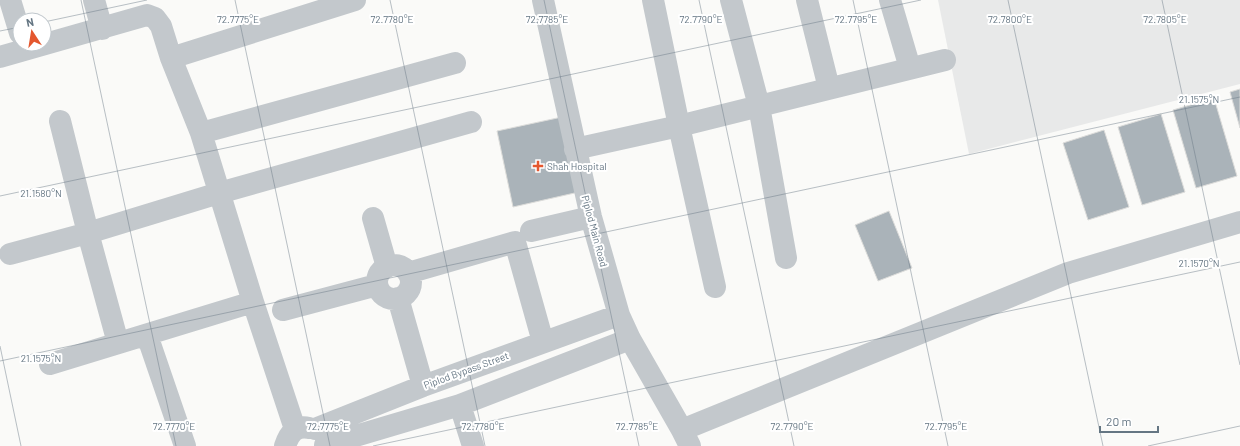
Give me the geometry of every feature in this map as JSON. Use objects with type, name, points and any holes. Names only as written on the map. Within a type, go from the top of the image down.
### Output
[{"type":"street","points":[[10,0],[14,12]]},
{"type":"street","points":[[94,0],[102,29]]},
{"type":"street","points":[[171,58],[355,0]]},
{"type":"street","name":"Piplod Main Road","points":[[543,0],[591,217],[619,315],[630,339],[687,442]]},
{"type":"street","points":[[653,0],[715,287]]},
{"type":"street","points":[[732,0],[759,106],[786,258]]},
{"type":"street","points":[[807,0],[829,88]]},
{"type":"street","points":[[890,0],[910,68]]},
{"type":"street","points":[[52,37],[102,29],[145,8],[156,18],[161,26],[171,58],[201,133],[253,302],[309,439],[460,405],[630,339]]},
{"type":"street","points":[[0,57],[12,49]]},
{"type":"street","points":[[575,149],[679,126],[945,60]]},
{"type":"street","points":[[201,133],[455,63]]},
{"type":"street","points":[[60,121],[118,344]]},
{"type":"street","points":[[10,254],[88,233],[219,193],[471,122]]},
{"type":"street","points":[[531,231],[591,217]]},
{"type":"street","points":[[283,310],[382,276],[393,266],[399,266],[408,273],[411,284],[406,294],[402,297],[391,299],[386,298],[382,294],[382,276],[373,218]]},
{"type":"street","points":[[687,442],[1068,273],[1240,222]]},
{"type":"street","points":[[408,273],[515,242],[543,342]]},
{"type":"street","points":[[398,298],[422,386]]},
{"type":"street","points":[[50,364],[253,302]]},
{"type":"street","name":"Piplod Bypass Street","points":[[309,439],[422,386],[619,315]]},
{"type":"street","points":[[147,335],[185,446]]},
{"type":"street","points":[[460,405],[473,446]]},
{"type":"shaded area","points":[[938,0],[1240,0],[1240,84],[969,154]]},
{"type":"building","points":[[1240,89],[1240,128],[1230,92]]},
{"type":"building","points":[[1214,98],[1237,176],[1196,188],[1173,110]]},
{"type":"building","points":[[1161,114],[1185,192],[1142,205],[1118,127]]},
{"type":"building","points":[[562,117],[579,192],[513,207],[497,131]]},
{"type":"building","points":[[1104,130],[1129,207],[1088,220],[1063,143]]},
{"type":"building","points":[[889,211],[912,268],[878,281],[855,225]]},
{"type":"place","name":"Shah Hospital","points":[[538,166]]}]
